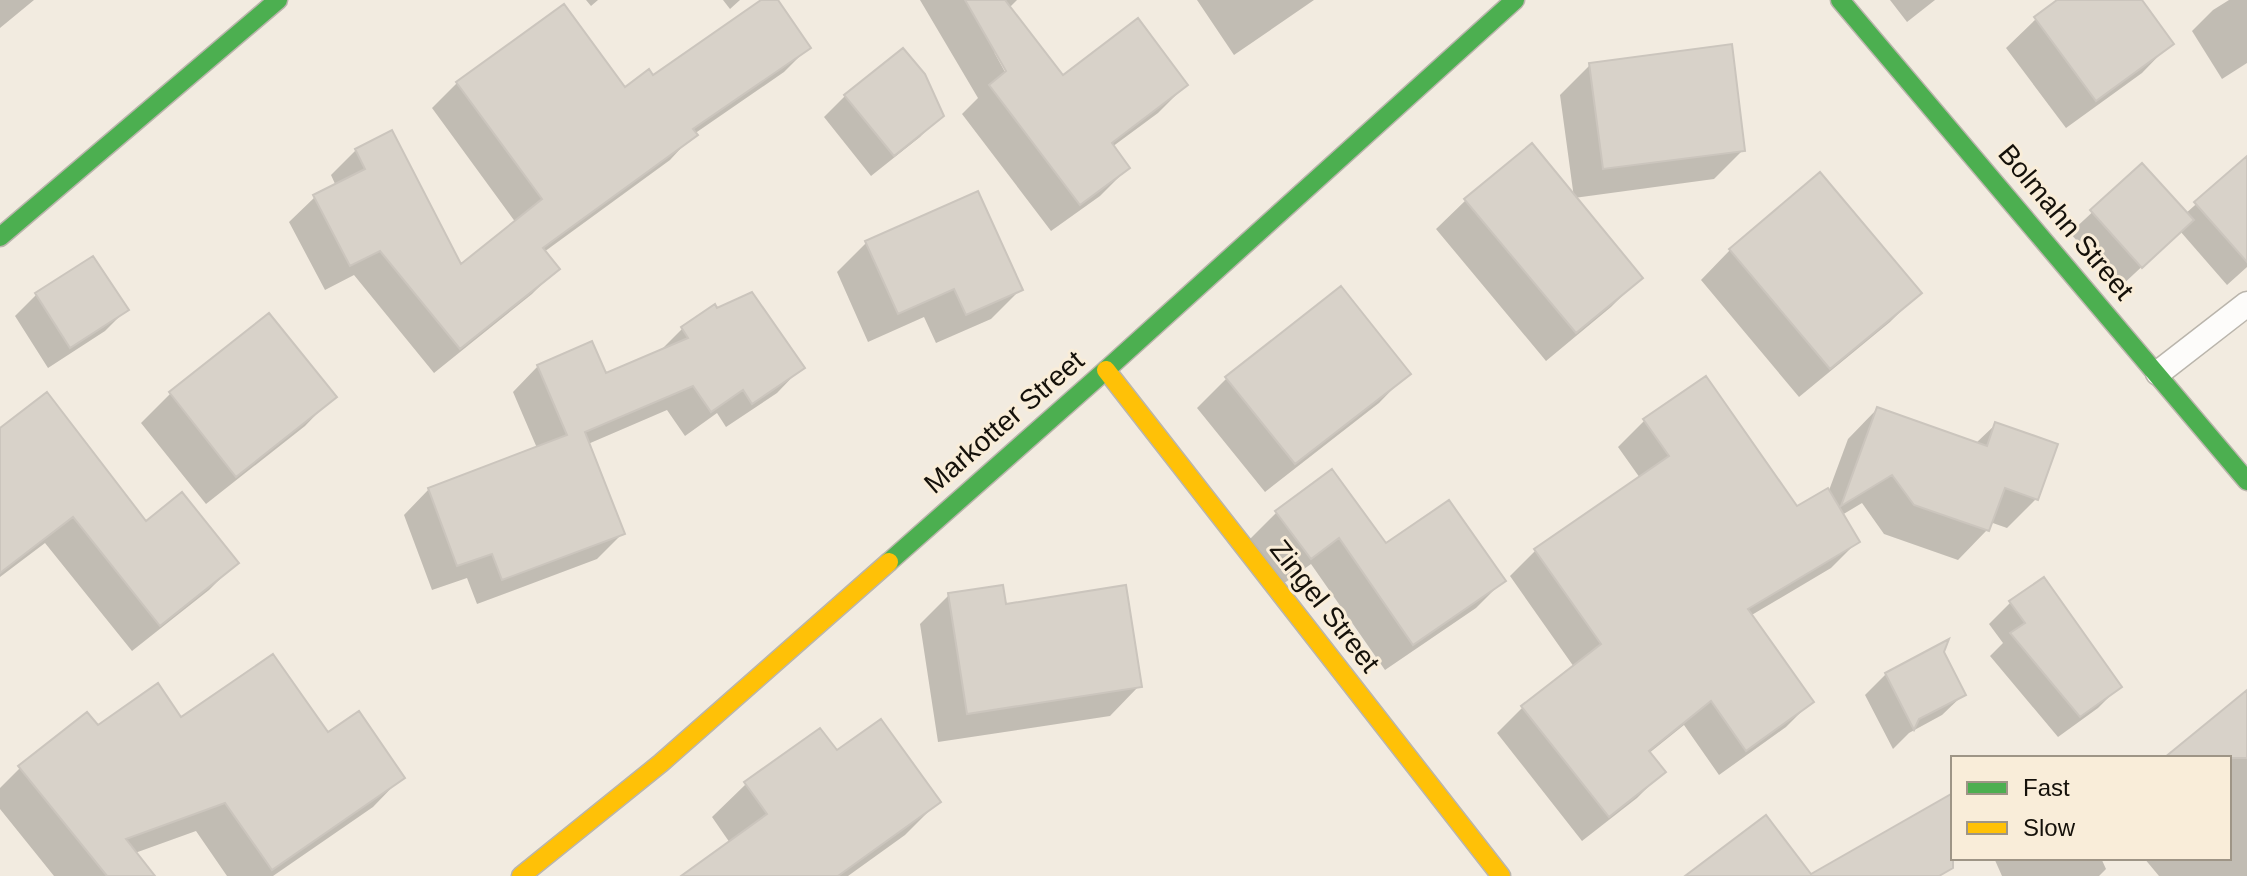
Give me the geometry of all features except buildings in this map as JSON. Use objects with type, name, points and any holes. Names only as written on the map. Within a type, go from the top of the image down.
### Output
[{"type":"street","points":[[0,237],[278,0]]},
{"type":"street","name":"Bolmahn Street","points":[[1840,0],[2247,481]]},
{"type":"street","name":"Markotter Street","points":[[521,876],[661,763],[1106,370],[1512,1]]},
{"type":"street","name":"Zingel Street","points":[[1106,370],[1501,876]]},
{"type":"lane","points":[[2158,373],[2247,304]]},
{"type":"traffic: fast","points":[[0,237],[278,0]]},
{"type":"traffic: fast","points":[[889,562],[1515,0]]},
{"type":"traffic: fast","points":[[1840,0],[2247,481]]},
{"type":"traffic: slow","points":[[1106,370],[1501,876]]},
{"type":"traffic: slow","points":[[521,876],[661,763],[889,562]]}]
